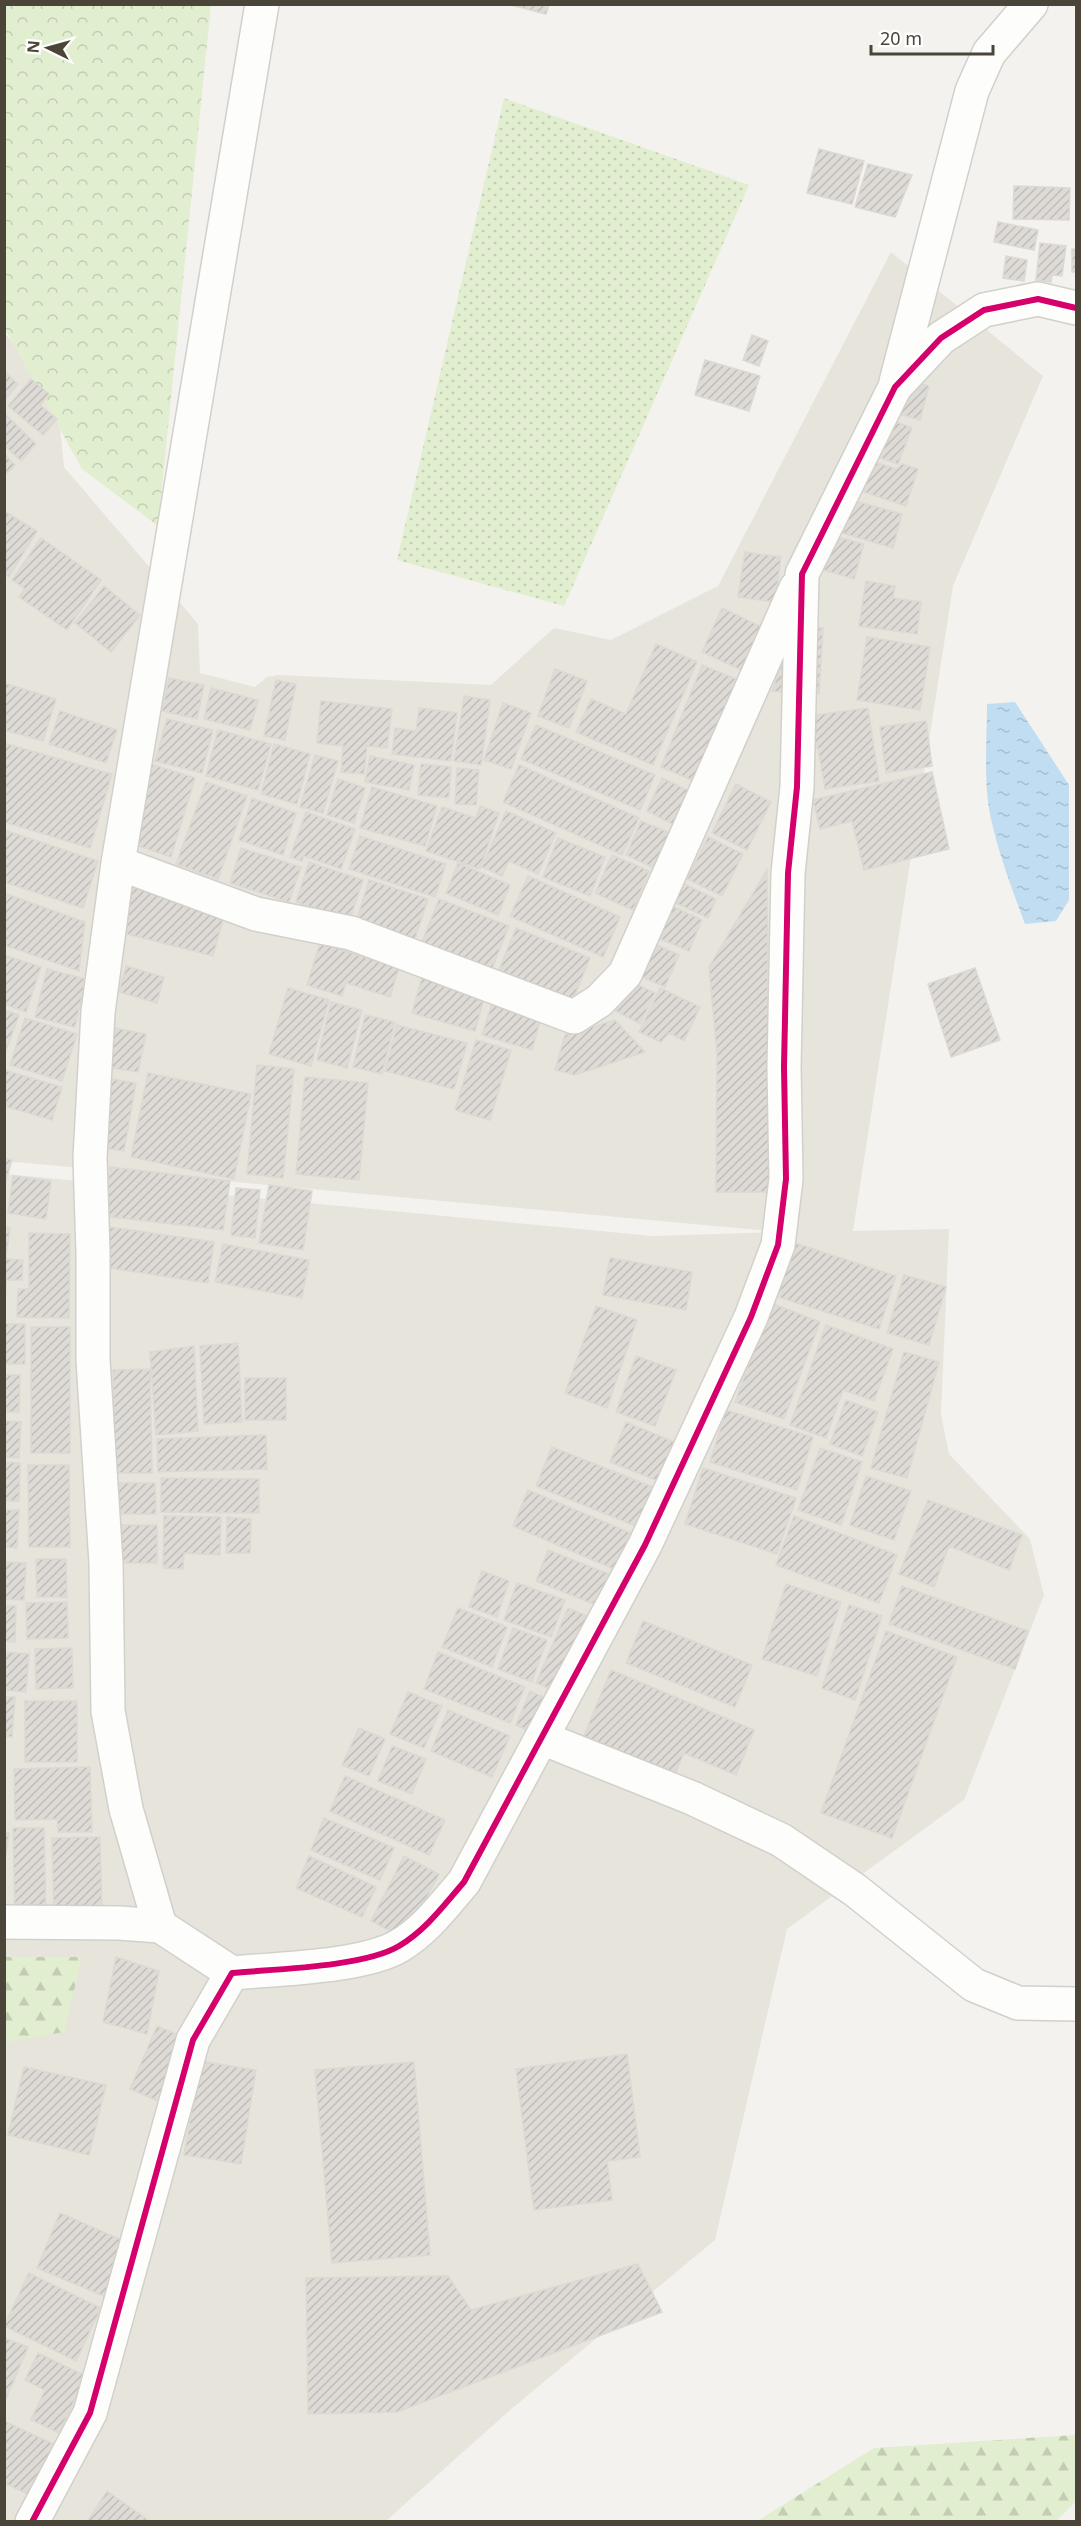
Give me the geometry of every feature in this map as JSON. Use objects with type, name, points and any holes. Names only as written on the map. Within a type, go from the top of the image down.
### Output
[{"type":"street","points":[[160,1926],[126,1809],[108,1711],[106,1563],[93,1360],[90,1158],[98,1012],[118,863],[262,4]]},
{"type":"street","points":[[118,863],[256,914],[351,933],[574,1017],[599,1001],[625,974],[802,574],[895,387],[972,92],[989,53],[1031,4]]},
{"type":"street","points":[[895,387],[941,338],[984,310],[1038,298],[1077,308]]},
{"type":"street","points":[[4,1922],[119,1923],[160,1926],[232,1973],[357,1960],[398,1947],[426,1926],[464,1882],[650,1534],[751,1317],[778,1245],[786,1179],[784,1067],[788,873],[797,787],[802,574]]},
{"type":"street","points":[[542,1738],[692,1798],[781,1840],[855,1890],[974,1985],[1018,2003],[1077,2004]]},
{"type":"street","points":[[32,2522],[90,2413],[193,2040],[232,1973]]},
{"type":"shaded area","points":[[891,252],[1043,376],[953,586],[853,1231],[949,1229],[941,1414],[949,1454],[1030,1539],[1044,1595],[964,1800],[787,1929],[715,2240],[510,2410],[386,2521],[5,2521],[5,1174],[653,1236],[780,1232],[5,1161],[4,333],[56,388],[64,467],[198,624],[200,673],[255,687],[267,677],[279,675],[491,685],[554,628],[611,640],[718,586]]},
{"type":"green space","points":[[4,5],[211,5],[158,526],[82,469],[5,329]]},
{"type":"green space","points":[[504,98],[749,185],[564,606],[397,560]]},
{"type":"green space","points":[[5,1957],[82,1957],[64,2032],[5,2042]]},
{"type":"green space","points":[[1076,2435],[1076,2501],[1056,2521],[757,2521],[874,2448]]},
{"type":"water","points":[[1015,702],[1069,785],[1069,900],[1056,921],[1025,924],[1002,859],[991,819],[986,776],[987,704]]},
{"type":"building","points":[[507,4],[549,4],[546,14]]},
{"type":"building","points":[[819,149],[864,161],[852,204],[807,193]]},
{"type":"building","points":[[868,164],[912,175],[895,217],[855,207]]},
{"type":"building","points":[[1014,186],[1070,188],[1069,220],[1013,219]]},
{"type":"building","points":[[998,222],[1038,230],[1034,250],[994,242]]},
{"type":"building","points":[[1040,243],[1066,246],[1062,276],[1052,275],[1051,282],[1036,280]]},
{"type":"building","points":[[1072,249],[1076,249],[1076,272],[1072,272]]},
{"type":"building","points":[[1006,256],[1027,260],[1024,281],[1003,278]]},
{"type":"building","points":[[752,335],[768,341],[759,366],[743,360]]},
{"type":"building","points":[[705,360],[760,376],[749,411],[695,395]]},
{"type":"building","points":[[4,371],[18,384],[5,400],[4,399]]},
{"type":"building","points":[[31,379],[49,394],[40,405],[57,419],[43,435],[8,406]]},
{"type":"building","points":[[905,379],[929,386],[920,420],[896,413]]},
{"type":"building","points":[[6,415],[36,444],[21,461],[4,445]]},
{"type":"building","points":[[884,417],[912,428],[898,464],[870,454]]},
{"type":"building","points":[[4,454],[15,465],[4,476]]},
{"type":"building","points":[[864,459],[897,469],[902,464],[918,469],[906,506],[855,489]]},
{"type":"building","points":[[848,499],[902,514],[893,548],[839,532]]},
{"type":"building","points":[[4,511],[37,531],[9,577],[4,574]]},
{"type":"building","points":[[834,536],[864,544],[854,579],[824,570]]},
{"type":"building","points":[[41,538],[101,580],[67,630],[19,597],[25,589],[12,580]]},
{"type":"building","points":[[745,552],[781,557],[775,602],[738,597]]},
{"type":"building","points":[[866,581],[895,586],[893,598],[921,602],[917,634],[859,626]]},
{"type":"building","points":[[104,586],[140,615],[111,652],[75,623]]},
{"type":"building","points":[[722,608],[762,627],[741,670],[702,652]]},
{"type":"building","points":[[795,626],[823,628],[819,694],[772,691]]},
{"type":"building","points":[[867,637],[930,647],[920,710],[857,700]]},
{"type":"building","points":[[656,644],[697,662],[653,765],[576,732],[591,699],[626,714]]},
{"type":"building","points":[[702,665],[741,681],[699,783],[661,767]]},
{"type":"building","points":[[555,669],[587,681],[569,728],[538,716]]},
{"type":"building","points":[[169,678],[204,685],[197,719],[162,711]]},
{"type":"building","points":[[276,680],[296,684],[285,740],[264,736]]},
{"type":"building","points":[[4,683],[56,699],[43,741],[4,730]]},
{"type":"building","points":[[211,688],[258,700],[250,730],[204,719]]},
{"type":"building","points":[[464,696],[490,700],[481,765],[454,761]]},
{"type":"building","points":[[321,701],[392,709],[387,748],[367,746],[364,774],[341,772],[343,746],[317,743]]},
{"type":"building","points":[[503,703],[531,713],[511,769],[484,760]]},
{"type":"building","points":[[419,708],[457,713],[451,761],[392,754],[395,728],[416,731]]},
{"type":"building","points":[[868,708],[879,781],[825,789],[818,748],[805,750],[800,717]]},
{"type":"building","points":[[60,711],[117,730],[106,763],[49,744]]},
{"type":"building","points":[[167,719],[213,730],[202,773],[155,761]]},
{"type":"building","points":[[926,721],[932,766],[886,773],[880,727]]},
{"type":"building","points":[[536,725],[655,775],[640,810],[521,759]]},
{"type":"building","points":[[218,730],[271,744],[258,790],[206,776]]},
{"type":"building","points":[[4,743],[112,774],[90,848],[4,822]]},
{"type":"building","points":[[274,744],[310,754],[297,804],[261,794]]},
{"type":"building","points":[[315,755],[338,761],[323,813],[300,807]]},
{"type":"building","points":[[370,756],[414,765],[409,790],[365,782]]},
{"type":"building","points":[[151,764],[195,778],[171,857],[127,842]]},
{"type":"building","points":[[421,764],[451,767],[449,798],[418,795]]},
{"type":"building","points":[[519,765],[639,818],[622,855],[503,802]]},
{"type":"building","points":[[457,768],[479,770],[476,805],[455,804]]},
{"type":"building","points":[[932,772],[949,849],[864,870],[852,821],[820,829],[813,800]]},
{"type":"building","points":[[662,778],[692,792],[676,826],[647,811]]},
{"type":"building","points":[[338,779],[365,788],[354,823],[327,815]]},
{"type":"building","points":[[206,782],[247,796],[218,879],[176,864]]},
{"type":"building","points":[[736,784],[771,802],[747,850],[712,833]]},
{"type":"building","points":[[372,787],[437,806],[425,846],[360,828]]},
{"type":"building","points":[[252,798],[296,813],[283,855],[239,840]]},
{"type":"building","points":[[480,806],[499,813],[480,869],[426,851],[442,807],[476,818]]},
{"type":"building","points":[[506,811],[556,833],[538,874],[509,861],[502,876],[482,867]]},
{"type":"building","points":[[306,812],[355,829],[341,869],[304,856],[302,861],[290,857]]},
{"type":"building","points":[[641,821],[670,833],[654,868],[626,855]]},
{"type":"building","points":[[4,830],[98,861],[83,908],[4,882]]},
{"type":"building","points":[[360,836],[446,864],[435,897],[349,869]]},
{"type":"building","points":[[708,837],[743,854],[722,896],[687,879]]},
{"type":"building","points":[[558,838],[605,857],[590,896],[543,877]]},
{"type":"building","points":[[241,848],[301,867],[289,902],[230,883]]},
{"type":"building","points":[[612,855],[649,871],[633,910],[595,893]]},
{"type":"building","points":[[309,862],[363,880],[350,919],[296,902]]},
{"type":"building","points":[[458,863],[510,885],[498,915],[446,893]]},
{"type":"building","points":[[767,870],[769,1192],[716,1192],[717,1054],[709,967]]},
{"type":"building","points":[[528,876],[620,917],[603,957],[510,916]]},
{"type":"building","points":[[133,880],[227,905],[213,956],[119,932]]},
{"type":"building","points":[[369,880],[428,899],[414,942],[356,922]]},
{"type":"building","points":[[680,882],[716,899],[708,918],[671,901]]},
{"type":"building","points":[[4,893],[85,922],[79,971],[4,945]]},
{"type":"building","points":[[439,899],[509,926],[492,969],[422,942]]},
{"type":"building","points":[[667,904],[702,920],[689,951],[653,936]]},
{"type":"building","points":[[516,928],[590,958],[573,1000],[499,970]]},
{"type":"building","points":[[648,941],[679,955],[665,987],[633,973]]},
{"type":"building","points":[[320,943],[399,968],[390,997],[346,983],[342,996],[307,985]]},
{"type":"building","points":[[4,955],[41,967],[26,1012],[4,1004]]},
{"type":"building","points":[[126,966],[164,977],[157,1003],[119,992]]},
{"type":"building","points":[[975,968],[1000,1040],[951,1057],[928,984]]},
{"type":"building","points":[[47,969],[86,979],[75,1027],[35,1017]]},
{"type":"building","points":[[422,977],[485,995],[475,1031],[412,1013]]},
{"type":"building","points":[[630,981],[655,993],[640,1024],[616,1011]]},
{"type":"building","points":[[288,988],[329,1000],[311,1066],[269,1054]]},
{"type":"building","points":[[660,988],[700,1007],[684,1041],[669,1033],[661,1042],[639,1032]]},
{"type":"building","points":[[493,1000],[542,1014],[532,1050],[482,1035]]},
{"type":"building","points":[[331,1002],[362,1010],[347,1068],[317,1060]]},
{"type":"building","points":[[4,1010],[19,1015],[4,1056]]},
{"type":"building","points":[[365,1015],[395,1022],[382,1074],[353,1067]]},
{"type":"building","points":[[25,1018],[77,1034],[62,1081],[10,1065]]},
{"type":"building","points":[[615,1020],[645,1052],[575,1075],[555,1070],[565,1035]]},
{"type":"building","points":[[397,1025],[467,1043],[454,1089],[385,1071]]},
{"type":"building","points":[[110,1027],[146,1034],[138,1072],[105,1067]]},
{"type":"building","points":[[476,1040],[511,1050],[490,1120],[455,1110]]},
{"type":"building","points":[[257,1065],[294,1069],[283,1178],[247,1174]]},
{"type":"building","points":[[4,1070],[62,1087],[52,1120],[4,1106]]},
{"type":"building","points":[[148,1073],[251,1094],[234,1179],[131,1157]]},
{"type":"building","points":[[305,1077],[368,1083],[359,1180],[296,1174]]},
{"type":"building","points":[[106,1078],[136,1083],[124,1151],[97,1147]]},
{"type":"building","points":[[4,1158],[12,1160],[4,1187]]},
{"type":"building","points":[[110,1167],[230,1181],[223,1230],[104,1216]]},
{"type":"building","points":[[13,1176],[51,1181],[46,1219],[8,1213]]},
{"type":"building","points":[[269,1185],[312,1191],[303,1250],[259,1243]]},
{"type":"building","points":[[236,1188],[260,1190],[255,1238],[231,1235]]},
{"type":"building","points":[[4,1227],[10,1228],[6,1257],[4,1257]]},
{"type":"building","points":[[109,1227],[214,1242],[208,1283],[103,1267]]},
{"type":"building","points":[[29,1233],[70,1234],[69,1318],[17,1317],[18,1289],[29,1289]]},
{"type":"building","points":[[792,1242],[896,1276],[879,1329],[775,1296]]},
{"type":"building","points":[[223,1244],[309,1260],[302,1298],[215,1282]]},
{"type":"building","points":[[610,1258],[692,1272],[686,1310],[603,1295]]},
{"type":"building","points":[[4,1259],[23,1260],[22,1280],[6,1280],[5,1311]]},
{"type":"building","points":[[904,1275],[946,1287],[929,1345],[887,1333]]},
{"type":"building","points":[[771,1303],[820,1322],[784,1419],[735,1402]]},
{"type":"building","points":[[596,1306],[637,1320],[607,1408],[565,1393]]},
{"type":"building","points":[[4,1324],[25,1324],[25,1364],[4,1364]]},
{"type":"building","points":[[826,1325],[893,1349],[874,1401],[843,1390],[826,1438],[790,1425]]},
{"type":"building","points":[[31,1327],[70,1327],[70,1453],[31,1453]]},
{"type":"building","points":[[238,1343],[242,1422],[204,1424],[200,1346]]},
{"type":"building","points":[[194,1346],[198,1431],[156,1435],[150,1352]]},
{"type":"building","points":[[904,1352],[939,1362],[907,1478],[871,1468]]},
{"type":"building","points":[[636,1356],[676,1370],[655,1426],[616,1412]]},
{"type":"building","points":[[150,1369],[152,1473],[115,1473],[113,1370]]},
{"type":"building","points":[[4,1375],[20,1375],[19,1412],[4,1412]]},
{"type":"building","points":[[245,1378],[286,1378],[286,1420],[245,1420]]},
{"type":"building","points":[[846,1400],[878,1412],[862,1456],[830,1444]]},
{"type":"building","points":[[726,1410],[813,1437],[797,1490],[710,1462]]},
{"type":"building","points":[[4,1421],[21,1422],[19,1458],[4,1457]]},
{"type":"building","points":[[626,1422],[679,1444],[663,1483],[610,1462]]},
{"type":"building","points":[[266,1435],[267,1469],[158,1472],[157,1439]]},
{"type":"building","points":[[552,1447],[658,1489],[643,1529],[536,1486]]},
{"type":"building","points":[[820,1448],[862,1462],[841,1525],[798,1510]]},
{"type":"building","points":[[4,1462],[20,1463],[19,1501],[4,1501]]},
{"type":"building","points":[[28,1465],[69,1465],[70,1547],[29,1547]]},
{"type":"building","points":[[703,1468],[796,1498],[777,1554],[685,1524]]},
{"type":"building","points":[[866,1476],[911,1491],[894,1540],[850,1525]]},
{"type":"building","points":[[161,1478],[259,1479],[259,1513],[161,1512]]},
{"type":"building","points":[[111,1483],[155,1483],[156,1514],[112,1514]]},
{"type":"building","points":[[528,1490],[631,1533],[616,1570],[513,1526]]},
{"type":"building","points":[[928,1500],[1022,1535],[1009,1570],[949,1546],[934,1587],[899,1574]]},
{"type":"building","points":[[4,1510],[19,1510],[17,1548],[4,1547]]},
{"type":"building","points":[[164,1516],[221,1517],[220,1555],[184,1553],[183,1569],[163,1568]]},
{"type":"building","points":[[794,1516],[897,1555],[879,1603],[776,1565]]},
{"type":"building","points":[[227,1517],[251,1519],[250,1553],[226,1553]]},
{"type":"building","points":[[114,1525],[157,1525],[157,1563],[113,1563]]},
{"type":"building","points":[[548,1550],[614,1576],[601,1607],[536,1581]]},
{"type":"building","points":[[36,1559],[66,1559],[67,1597],[37,1597]]},
{"type":"building","points":[[4,1562],[26,1563],[24,1600],[4,1599]]},
{"type":"building","points":[[482,1571],[509,1581],[497,1617],[469,1607]]},
{"type":"building","points":[[517,1583],[565,1600],[551,1637],[504,1620]]},
{"type":"building","points":[[786,1584],[841,1602],[817,1676],[762,1659]]},
{"type":"building","points":[[902,1586],[1028,1631],[1015,1669],[889,1624]]},
{"type":"building","points":[[67,1602],[68,1638],[27,1639],[26,1603]]},
{"type":"building","points":[[849,1605],[882,1616],[855,1700],[822,1688]]},
{"type":"building","points":[[4,1606],[16,1606],[15,1642],[4,1641]]},
{"type":"building","points":[[458,1608],[507,1627],[492,1667],[442,1647]]},
{"type":"building","points":[[568,1608],[596,1620],[564,1695],[536,1683]]},
{"type":"building","points":[[643,1621],[752,1665],[735,1707],[626,1663]]},
{"type":"building","points":[[513,1628],[547,1640],[532,1682],[498,1669]]},
{"type":"building","points":[[886,1631],[957,1657],[892,1838],[821,1813]]},
{"type":"building","points":[[72,1648],[73,1688],[36,1689],[35,1649]]},
{"type":"building","points":[[4,1652],[29,1654],[26,1692],[4,1690]]},
{"type":"building","points":[[438,1652],[525,1687],[510,1723],[424,1689]]},
{"type":"building","points":[[611,1670],[754,1730],[736,1775],[684,1753],[672,1782],[581,1743]]},
{"type":"building","points":[[530,1691],[554,1702],[540,1736],[516,1725]]},
{"type":"building","points":[[408,1692],[442,1706],[424,1748],[390,1734]]},
{"type":"building","points":[[4,1697],[15,1697],[12,1737],[4,1736]]},
{"type":"building","points":[[25,1701],[77,1701],[77,1762],[25,1762]]},
{"type":"building","points":[[448,1710],[510,1736],[492,1777],[431,1751]]},
{"type":"building","points":[[359,1728],[385,1739],[369,1776],[342,1765]]},
{"type":"building","points":[[392,1746],[426,1759],[412,1794],[378,1781]]},
{"type":"building","points":[[90,1767],[92,1832],[58,1832],[57,1819],[15,1820],[14,1769]]},
{"type":"building","points":[[345,1776],[445,1820],[429,1855],[330,1811]]},
{"type":"building","points":[[324,1818],[394,1848],[380,1880],[311,1850]]},
{"type":"building","points":[[13,1828],[44,1828],[46,1916],[15,1917]]},
{"type":"building","points":[[4,1833],[9,1833],[4,1868]]},
{"type":"building","points":[[100,1837],[102,1913],[54,1915],[52,1838]]},
{"type":"building","points":[[309,1856],[376,1887],[362,1917],[296,1888]]},
{"type":"building","points":[[404,1856],[439,1874],[405,1939],[371,1921]]},
{"type":"building","points":[[116,1957],[159,1971],[147,2034],[103,2022]]},
{"type":"building","points":[[157,2026],[186,2038],[158,2101],[130,2089]]},
{"type":"building","points":[[627,2054],[640,2157],[607,2161],[612,2200],[534,2210],[516,2069]]},
{"type":"building","points":[[200,2061],[256,2070],[241,2164],[184,2155]]},
{"type":"building","points":[[414,2062],[430,2255],[332,2263],[315,2070]]},
{"type":"building","points":[[24,2067],[106,2085],[89,2155],[8,2135]]},
{"type":"building","points":[[60,2213],[131,2244],[108,2298],[37,2268]]},
{"type":"building","points":[[638,2264],[662,2312],[397,2412],[308,2414],[306,2278],[448,2276],[471,2310]]},
{"type":"building","points":[[29,2273],[101,2308],[76,2361],[4,2326]]},
{"type":"building","points":[[4,2338],[28,2347],[4,2404]]},
{"type":"building","points":[[38,2353],[86,2376],[59,2433],[31,2420],[45,2390],[25,2380]]},
{"type":"building","points":[[4,2421],[60,2447],[36,2498],[4,2483]]},
{"type":"building","points":[[107,2491],[151,2522],[87,2522]]},
{"type":"cycle path","points":[[32,2522],[90,2413],[193,2040],[232,1973],[318,1966],[364,1959],[399,1946],[434,1917],[464,1882],[645,1545],[751,1317],[778,1245],[786,1179],[784,1067],[788,873],[797,787],[802,574],[895,387],[941,338],[984,310],[1038,299],[1076,308]]}]
